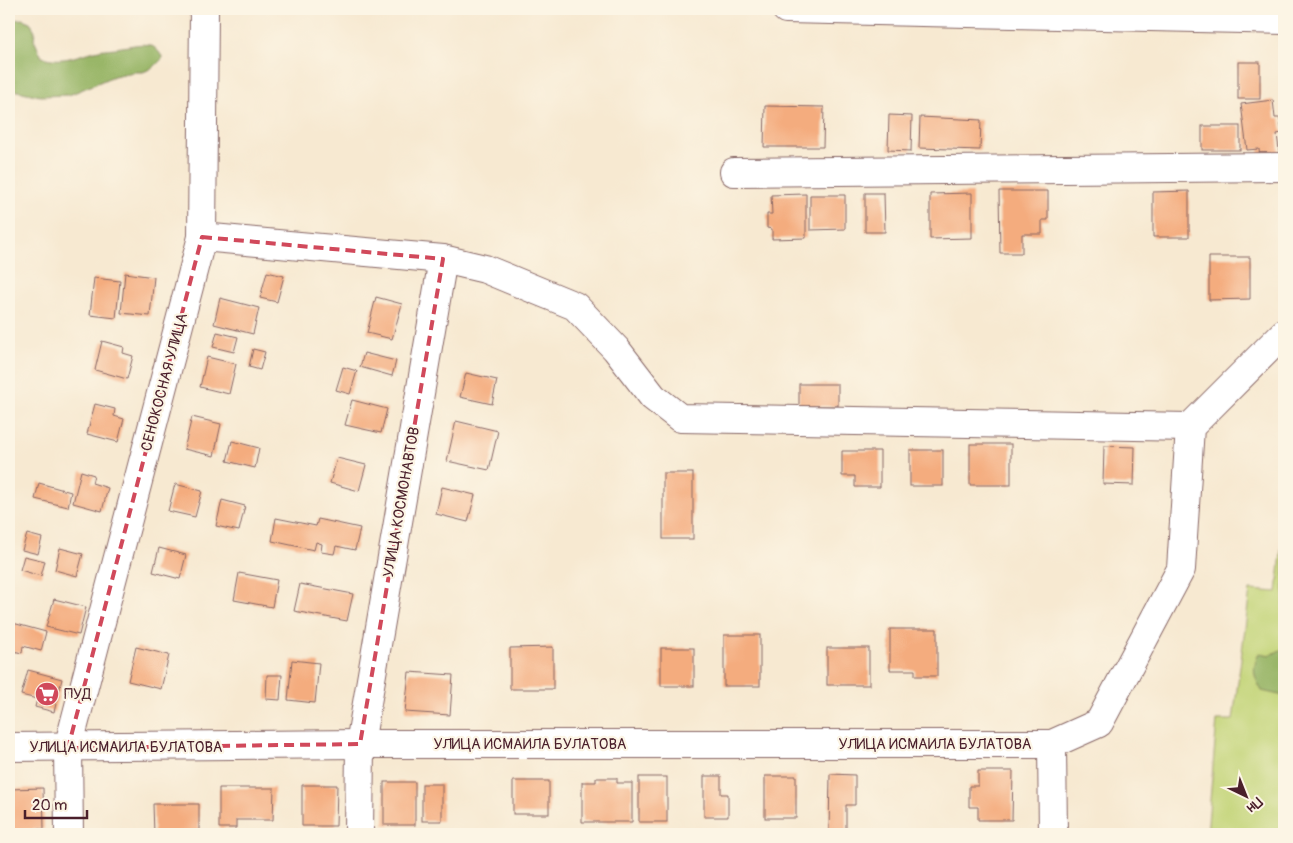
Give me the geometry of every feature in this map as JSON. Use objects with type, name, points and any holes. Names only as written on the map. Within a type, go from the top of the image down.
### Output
[{"type":"street","name":"СЕНОКОСНАЯ УЛИЦА","points":[[70,834],[68,748],[202,237],[204,9]]},
{"type":"street","points":[[786,9],[1284,20]]},
{"type":"street","points":[[734,172],[1284,167]]},
{"type":"street","points":[[202,237],[443,259],[486,269],[575,306],[616,349],[653,397],[680,418],[1190,427]]},
{"type":"street","name":"УЛИЦА КОСМОНАВТОВ","points":[[359,834],[360,744],[443,259]]},
{"type":"street","points":[[1053,834],[1052,744],[1100,723],[1181,569],[1190,427],[1284,333]]},
{"type":"street","name":"УЛИЦА ИСМАИЛА БУЛАТОВА","points":[[9,747],[68,748],[360,744],[1052,744]]},
{"type":"highlighted area","points":[[202,237],[443,259],[360,744],[68,748]]},
{"type":"green space","points":[[22,19],[30,22],[35,31],[34,40],[42,57],[49,59],[63,59],[102,49],[142,44],[154,47],[163,58],[153,68],[143,72],[114,76],[69,95],[40,96],[9,89],[9,23],[13,20]]},
{"type":"green space","points":[[1284,523],[1284,834],[1207,834],[1217,720],[1233,720],[1250,590],[1277,592]]},
{"type":"green space","points":[[1284,648],[1284,696],[1262,691],[1254,672],[1259,653],[1271,655]]},
{"type":"building","points":[[1238,62],[1260,62],[1260,99],[1238,99]]},
{"type":"building","points":[[1273,100],[1275,118],[1280,118],[1282,133],[1277,134],[1280,158],[1260,161],[1259,149],[1247,150],[1241,104]]},
{"type":"building","points":[[765,106],[824,107],[823,147],[764,147]]},
{"type":"building","points":[[889,115],[912,116],[911,151],[888,150]]},
{"type":"building","points":[[920,117],[981,120],[980,150],[919,148]]},
{"type":"building","points":[[1202,126],[1240,126],[1240,150],[1202,150]]},
{"type":"building","points":[[999,191],[1048,191],[1048,220],[1042,220],[1042,234],[1022,234],[1022,253],[1000,253]]},
{"type":"building","points":[[1189,191],[1189,237],[1153,237],[1153,192]]},
{"type":"building","points":[[865,193],[884,193],[885,232],[865,232]]},
{"type":"building","points":[[972,193],[972,238],[930,239],[930,194]]},
{"type":"building","points":[[806,194],[806,238],[772,239],[772,229],[767,228],[767,214],[772,214],[771,195]]},
{"type":"building","points":[[810,195],[845,195],[845,229],[810,230]]},
{"type":"building","points":[[1209,257],[1250,257],[1250,299],[1209,300]]},
{"type":"building","points":[[267,272],[284,276],[277,302],[260,298]]},
{"type":"building","points":[[125,273],[154,277],[150,316],[121,313]]},
{"type":"building","points":[[94,278],[120,281],[116,318],[90,315]]},
{"type":"building","points":[[376,297],[402,304],[392,339],[367,333]]},
{"type":"building","points":[[220,298],[259,308],[253,334],[214,324]]},
{"type":"building","points":[[217,332],[238,337],[234,352],[213,347]]},
{"type":"building","points":[[102,341],[124,347],[123,353],[133,356],[127,379],[95,370]]},
{"type":"building","points":[[253,349],[265,352],[260,370],[249,367]]},
{"type":"building","points":[[364,353],[396,361],[392,376],[360,367]]},
{"type":"building","points":[[207,357],[236,364],[229,394],[200,387]]},
{"type":"building","points":[[343,367],[357,371],[350,394],[336,390]]},
{"type":"building","points":[[466,373],[497,380],[492,404],[460,397]]},
{"type":"building","points":[[799,384],[838,384],[838,406],[799,406]]},
{"type":"building","points":[[352,400],[387,409],[381,433],[345,425]]},
{"type":"building","points":[[95,404],[115,409],[114,416],[124,419],[118,442],[87,434]]},
{"type":"building","points":[[192,417],[221,424],[214,456],[184,449]]},
{"type":"building","points":[[456,421],[498,431],[489,470],[447,461]]},
{"type":"building","points":[[232,441],[259,448],[255,468],[227,461]]},
{"type":"building","points":[[970,444],[1011,444],[1011,485],[970,485]]},
{"type":"building","points":[[1104,446],[1135,447],[1134,485],[1103,484]]},
{"type":"building","points":[[910,450],[943,450],[943,486],[910,486]]},
{"type":"building","points":[[842,451],[880,451],[880,487],[855,487],[855,476],[842,476]]},
{"type":"building","points":[[337,458],[366,465],[359,491],[330,483]]},
{"type":"building","points":[[81,471],[94,475],[92,483],[108,488],[102,511],[73,503]]},
{"type":"building","points":[[663,473],[693,473],[693,539],[663,539]]},
{"type":"building","points":[[39,483],[71,492],[68,507],[35,499]]},
{"type":"building","points":[[175,484],[202,491],[195,517],[168,511]]},
{"type":"building","points":[[442,487],[475,495],[468,522],[436,514]]},
{"type":"building","points":[[222,500],[245,506],[239,531],[216,526]]},
{"type":"building","points":[[276,518],[316,526],[318,519],[360,528],[355,550],[336,546],[334,554],[321,552],[322,544],[316,542],[314,550],[272,541]]},
{"type":"building","points":[[27,534],[42,538],[38,554],[22,550]]},
{"type":"building","points":[[60,548],[83,554],[77,576],[55,570]]},
{"type":"building","points":[[159,548],[186,555],[180,579],[153,572]]},
{"type":"building","points":[[24,556],[45,561],[41,576],[20,570]]},
{"type":"building","points":[[239,573],[277,580],[272,607],[234,600]]},
{"type":"building","points":[[300,584],[353,594],[347,621],[294,611]]},
{"type":"building","points":[[54,599],[86,607],[79,635],[46,627]]},
{"type":"building","points":[[9,622],[46,632],[41,651],[23,646],[22,653],[9,650]]},
{"type":"building","points":[[890,629],[937,629],[937,676],[915,676],[915,670],[890,670]]},
{"type":"building","points":[[724,635],[760,635],[760,686],[724,686]]},
{"type":"building","points":[[136,647],[169,655],[161,689],[128,681]]},
{"type":"building","points":[[553,647],[553,689],[510,689],[510,648]]},
{"type":"building","points":[[661,648],[694,648],[694,686],[661,686]]},
{"type":"building","points":[[827,648],[869,648],[869,685],[827,685]]},
{"type":"building","points":[[292,660],[319,663],[315,703],[288,700]]},
{"type":"building","points":[[28,670],[62,679],[54,712],[35,707],[37,699],[21,695]]},
{"type":"building","points":[[409,672],[453,675],[450,715],[405,712]]},
{"type":"building","points":[[267,675],[282,675],[280,700],[266,699]]},
{"type":"building","points":[[978,771],[1013,771],[1012,820],[978,820],[978,807],[969,807],[969,786],[978,786]]},
{"type":"building","points":[[830,774],[855,775],[855,805],[846,805],[846,832],[829,832]]},
{"type":"building","points":[[704,776],[721,776],[721,794],[728,794],[728,817],[704,817]]},
{"type":"building","points":[[765,776],[796,776],[796,818],[765,818]]},
{"type":"building","points":[[639,777],[667,777],[667,822],[639,822]]},
{"type":"building","points":[[596,778],[617,778],[617,783],[632,783],[632,822],[582,822],[582,782],[596,782]]},
{"type":"building","points":[[513,781],[549,781],[549,814],[513,814]]},
{"type":"building","points":[[384,782],[415,782],[415,825],[384,825]]},
{"type":"building","points":[[422,784],[442,784],[442,821],[422,821]]},
{"type":"building","points":[[302,785],[337,785],[336,826],[302,826]]},
{"type":"building","points":[[43,788],[44,829],[9,830],[9,789]]},
{"type":"building","points":[[219,788],[274,788],[273,820],[236,820],[236,828],[219,828]]},
{"type":"building","points":[[153,804],[199,804],[199,834],[154,834]]},
{"type":"building","points":[[42,831],[42,834],[21,834],[21,832]]},
{"type":"place","name":"ПУД","points":[[47,694]]}]
